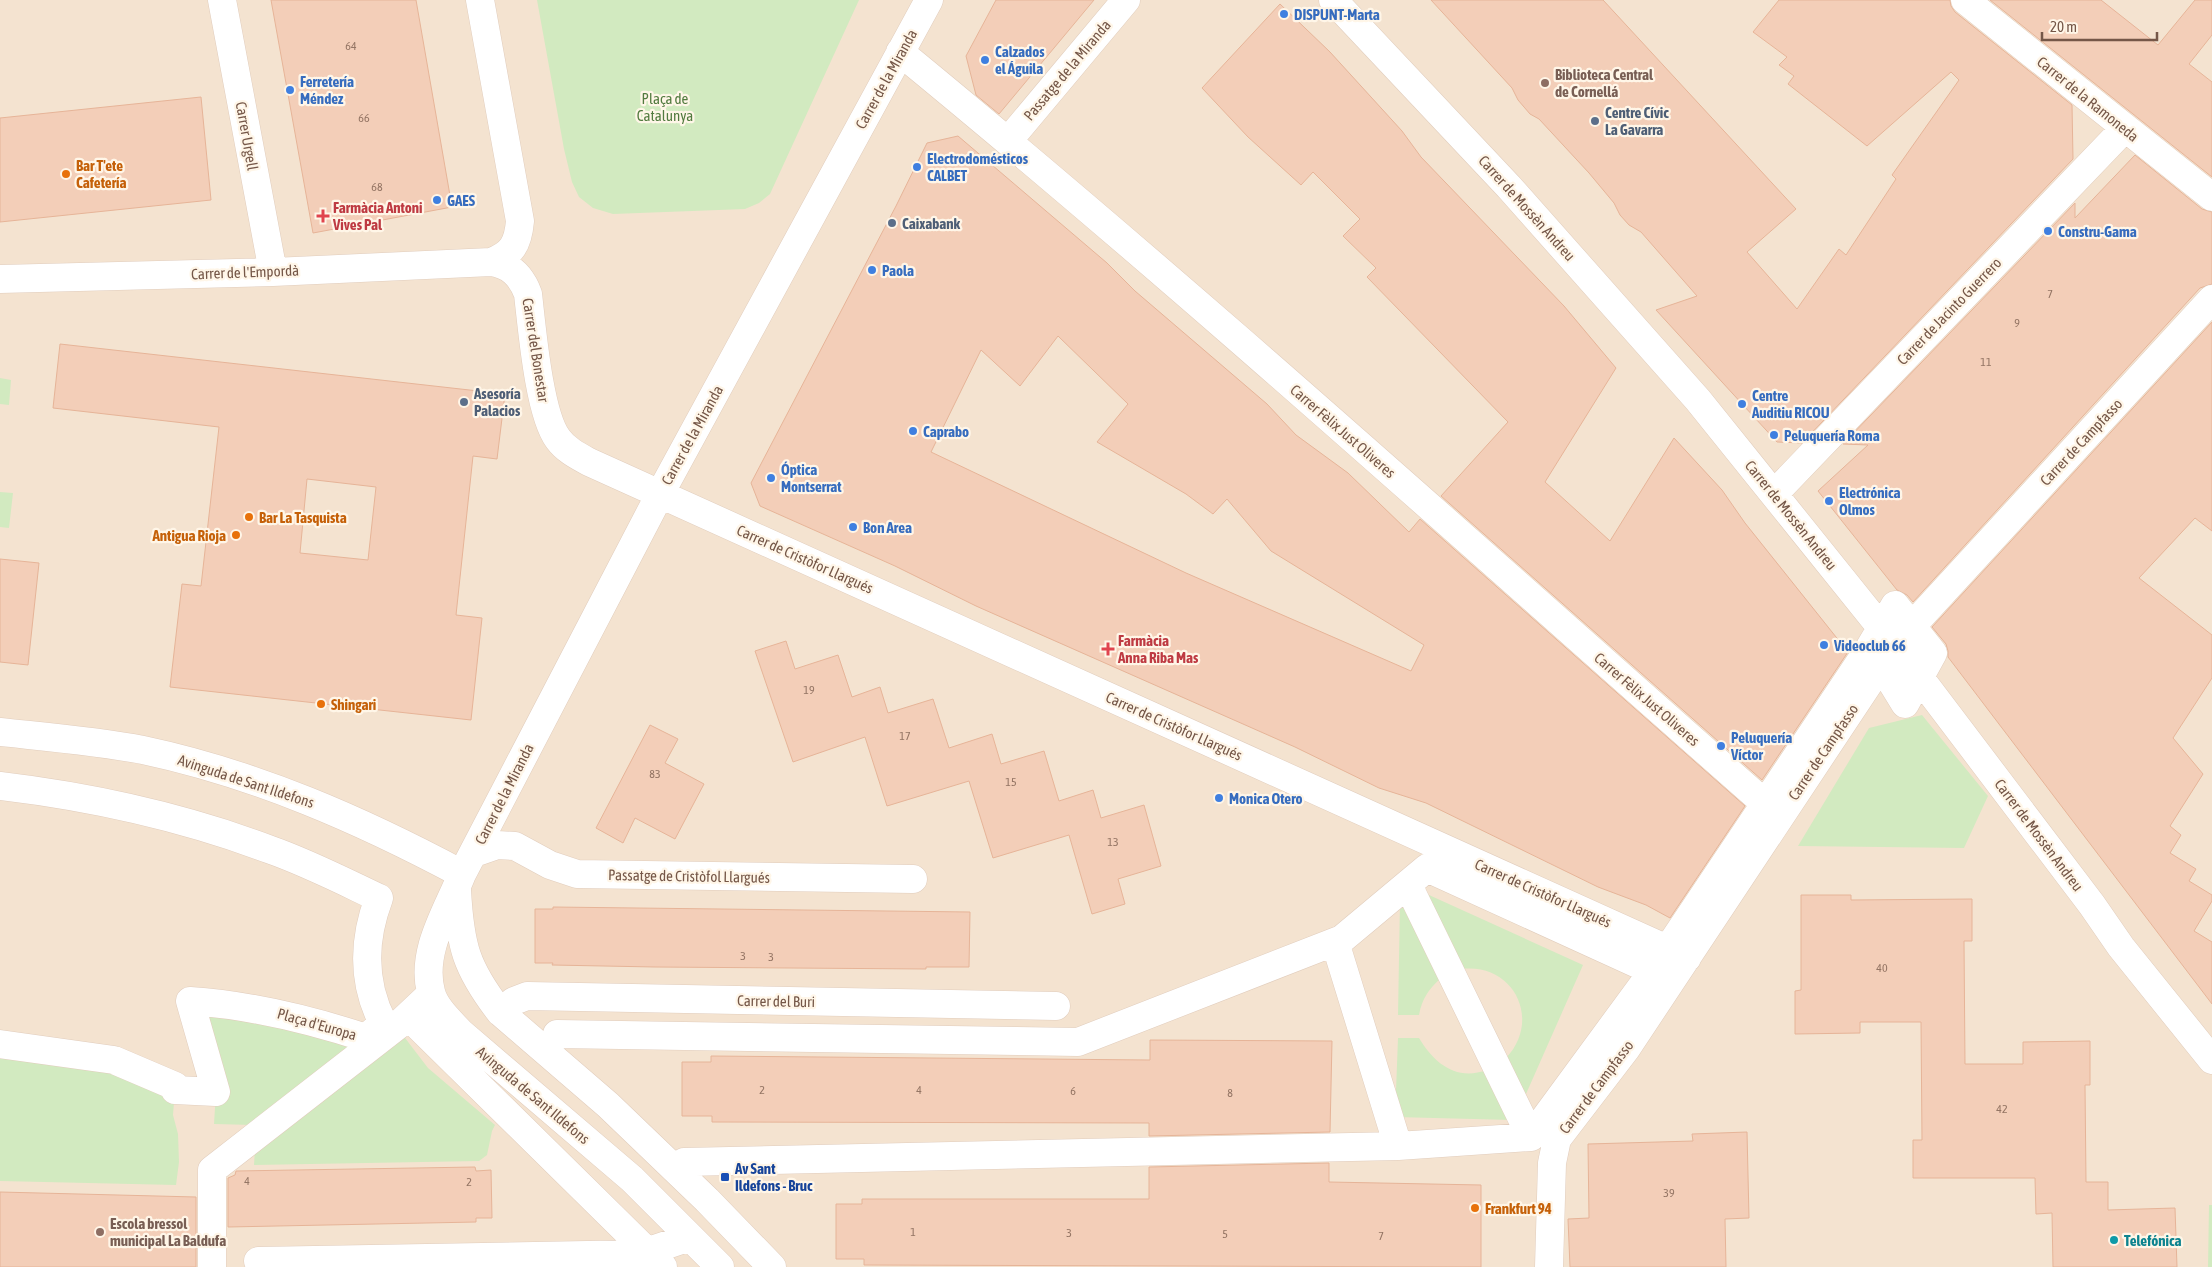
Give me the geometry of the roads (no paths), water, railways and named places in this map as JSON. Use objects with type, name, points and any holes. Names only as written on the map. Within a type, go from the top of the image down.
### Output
[{"type":"street","name":"Carrer Urgell","points":[[222,0],[272,272]]},
{"type":"street","points":[[480,0],[520,222],[519,238],[512,248],[503,257],[491,262]]},
{"type":"street","name":"Carrer de la Miranda","points":[[464,872],[660,494],[929,0]]},
{"type":"street","name":"Passatge de la Miranda","points":[[1008,141],[1126,0]]},
{"type":"street","name":"Carrer de Mossèn Andreu","points":[[1333,0],[1522,202],[1698,400],[1774,494],[1888,642]]},
{"type":"street","name":"Carrer de la Ramoneda","points":[[1965,0],[2212,197]]},
{"type":"street","name":"Carrer Fèlix Just Oliveres","points":[[900,52],[1008,141],[1342,429],[1773,810]]},
{"type":"street","name":"Carrer de Jacinto Guerrero","points":[[1774,494],[2125,128]]},
{"type":"street","name":"Carrer de l'Empordà","points":[[0,280],[272,272],[491,262]]},
{"type":"street","name":"Carrer del Bonestar","points":[[491,262],[505,264],[523,280],[528,294],[546,415],[558,439],[574,454],[660,494]]},
{"type":"street","name":"Carrer de Campfasso","points":[[1548,1267],[1552,1163],[1557,1139],[1626,1049],[1669,959],[1888,642],[2212,299]]},
{"type":"street","name":"Carrer de Cristòfor Llargués","points":[[660,494],[1669,959]]},
{"type":"street","points":[[1888,642],[1932,654],[1905,704],[1888,642]]},
{"type":"street","name":"Carrer de Mossèn Andreu","points":[[1919,678],[2122,947],[2212,1060]]},
{"type":"street","name":"Avinguda de Sant Ildefons","points":[[0,732],[142,750],[224,772],[291,793],[340,813],[464,872],[434,938],[428,974],[431,994],[443,1013],[461,1033],[632,1179],[720,1267]]},
{"type":"street","name":"Plaça d'Europa","points":[[0,786],[66,794],[190,823],[271,850],[379,898],[368,937],[367,961],[373,1003],[383,1023],[366,1038],[317,1022],[269,1011],[190,1001],[216,1092],[175,1090],[175,1086],[114,1060],[0,1044]]},
{"type":"street","name":"Passatge de Cristòfol Llargués","points":[[464,872],[497,845],[515,846],[550,865],[577,874],[913,879]]},
{"type":"street","points":[[684,1162],[1398,1146],[1531,1137],[1669,959],[1427,868],[1342,939],[1078,1042],[557,1034],[684,1162],[790,1267]]},
{"type":"street","points":[[464,872],[459,929],[468,962],[486,994],[500,1012],[608,1105],[707,1200],[772,1267]]},
{"type":"street","points":[[1408,884],[1531,1137]]},
{"type":"street","points":[[1335,942],[1398,1146]]},
{"type":"street","points":[[212,1267],[212,1170],[408,1016],[431,994]]},
{"type":"street","name":"Carrer del Buri","points":[[500,1012],[514,1001],[527,996],[1056,1006]]},
{"type":"street","points":[[408,1016],[655,1259]]},
{"type":"street","points":[[655,1259],[690,1237]]},
{"type":"street","points":[[258,1261],[640,1254],[655,1259]]},
{"type":"place","name":"DISPUNT-Marta","points":[[1284,14]]},
{"type":"place","name":"Calzados el Águila","points":[[985,60]]},
{"type":"place","name":"Biblioteca Central de Cornellá","points":[[1545,83]]},
{"type":"place","name":"Ferretería Méndez","points":[[290,90]]},
{"type":"place","name":"Centre Cívic La Gavarra","points":[[1595,121]]},
{"type":"place","name":"Electrodomésticos CALBET","points":[[917,167]]},
{"type":"place","name":"Bar T'ete Cafetería","points":[[66,174]]},
{"type":"place","name":"GAES","points":[[437,200]]},
{"type":"place","name":"Farmàcia Antoni Vives Pal","points":[[323,216]]},
{"type":"place","name":"Caixabank","points":[[892,223]]},
{"type":"place","name":"Constru-Gama","points":[[2048,231]]},
{"type":"place","name":"Paola","points":[[872,270]]},
{"type":"place","name":"Asesoría Palacios","points":[[464,402]]},
{"type":"place","name":"Centre Auditiu RICOU","points":[[1742,404]]},
{"type":"place","name":"Caprabo","points":[[913,431]]},
{"type":"place","name":"Peluquería Roma","points":[[1774,435]]},
{"type":"place","name":"Óptica Montserrat","points":[[771,478]]},
{"type":"place","name":"Electrónica Olmos","points":[[1829,501]]},
{"type":"place","name":"Bar La Tasquista","points":[[249,517]]},
{"type":"place","name":"Bon Area","points":[[853,527]]},
{"type":"place","name":"Antigua Rioja","points":[[236,535]]},
{"type":"place","name":"Videoclub 66","points":[[1824,645]]},
{"type":"place","name":"Farmàcia Anna Riba Mas","points":[[1108,649]]},
{"type":"place","name":"Shingari","points":[[321,704]]},
{"type":"place","name":"Peluquería Víctor","points":[[1721,746]]},
{"type":"place","name":"Monica Otero","points":[[1219,798]]},
{"type":"place","name":"Av Sant Ildefons - Bruc","points":[[725,1177]]},
{"type":"place","name":"Frankfurt 94","points":[[1475,1208]]},
{"type":"place","name":"Escola bressol municipal La Baldufa","points":[[100,1232]]},
{"type":"place","name":"Telefónica","points":[[2114,1240]]},
{"type":"park label","name":"Plaça de Catalunya","points":[[665,106]]}]
